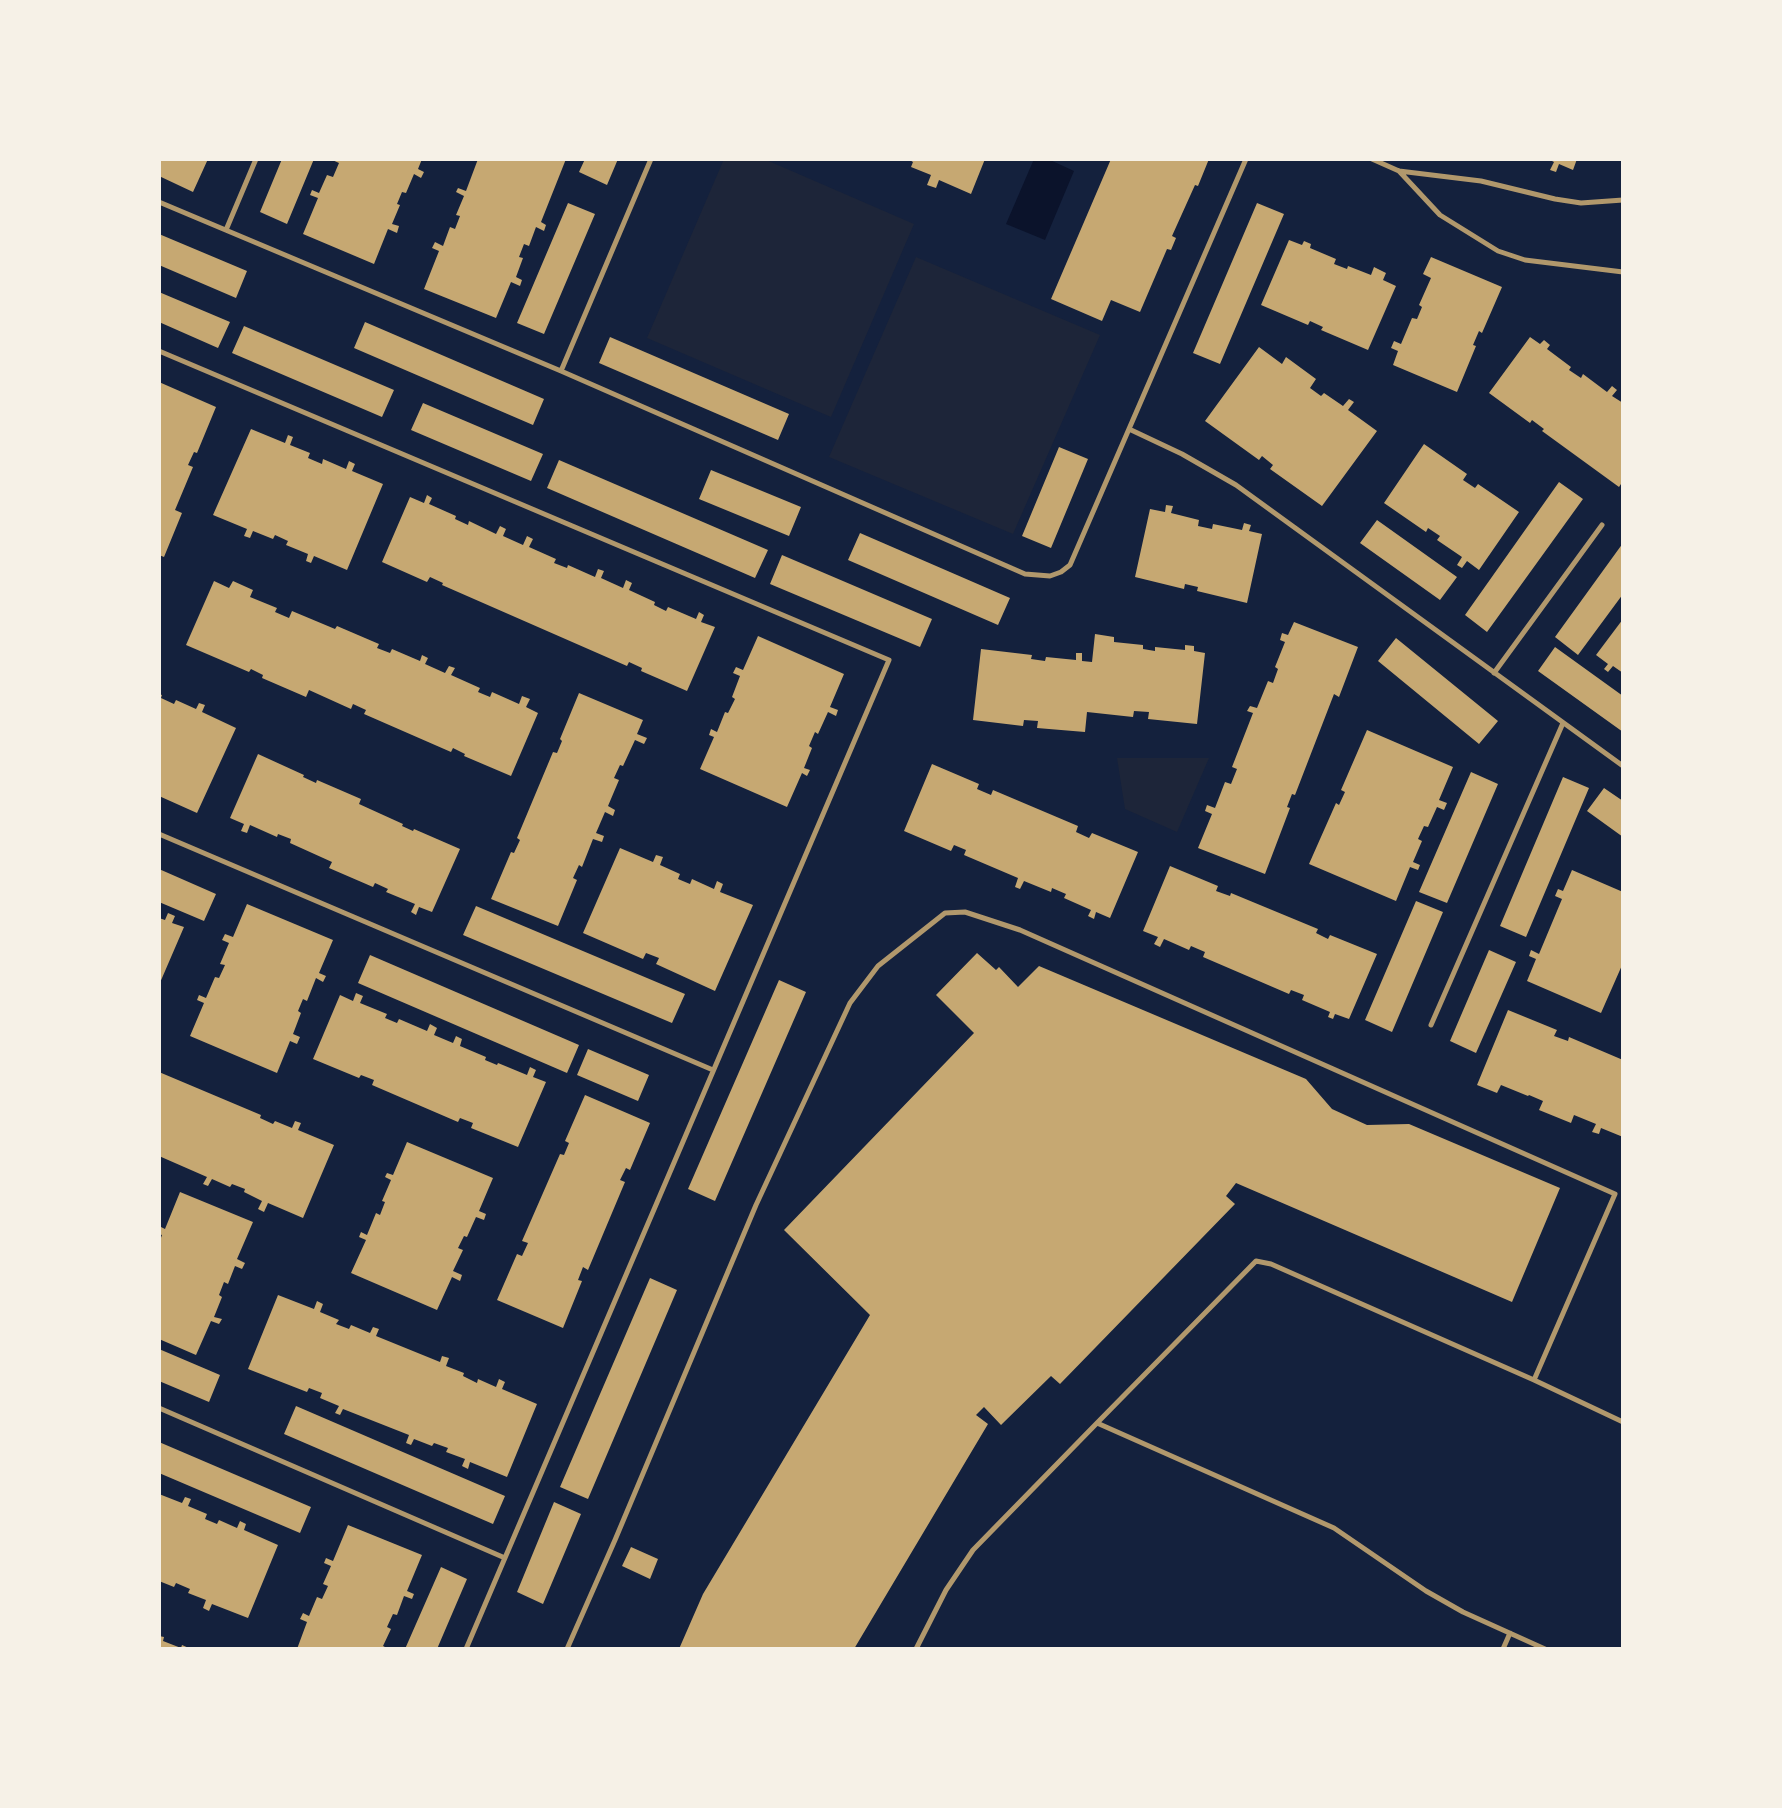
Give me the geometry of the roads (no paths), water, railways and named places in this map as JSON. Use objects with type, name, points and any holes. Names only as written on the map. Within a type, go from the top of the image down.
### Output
[{"type":"lane","points":[[226,230],[256,159]]},
{"type":"lane","points":[[561,371],[651,159]]},
{"type":"lane","points":[[159,202],[561,371],[1013,569],[1038,577],[1061,572],[1070,565],[1246,159]]},
{"type":"lane","points":[[1372,159],[1399,171],[1480,181],[1581,203],[1623,200]]},
{"type":"lane","points":[[1399,171],[1440,215],[1498,251],[1536,262],[1623,272]]},
{"type":"lane","points":[[159,351],[889,660],[466,1649]]},
{"type":"lane","points":[[1129,429],[1182,454],[1236,485],[1623,765]]},
{"type":"lane","points":[[1494,673],[1602,525]]},
{"type":"lane","points":[[1431,1025],[1563,723]]},
{"type":"lane","points":[[159,834],[713,1070]]},
{"type":"lane","points":[[567,1649],[756,1205],[850,1003],[878,966],[945,913],[965,912],[1020,930],[1615,1194],[1534,1380]]},
{"type":"lane","points":[[916,1649],[946,1590],[973,1550],[1256,1261],[1271,1264],[1623,1422]]},
{"type":"lane","points":[[159,1408],[505,1558]]},
{"type":"lane","points":[[1097,1423],[1334,1528],[1426,1591],[1463,1612],[1545,1649]]},
{"type":"lane","points":[[1503,1649],[1510,1633]]}]
